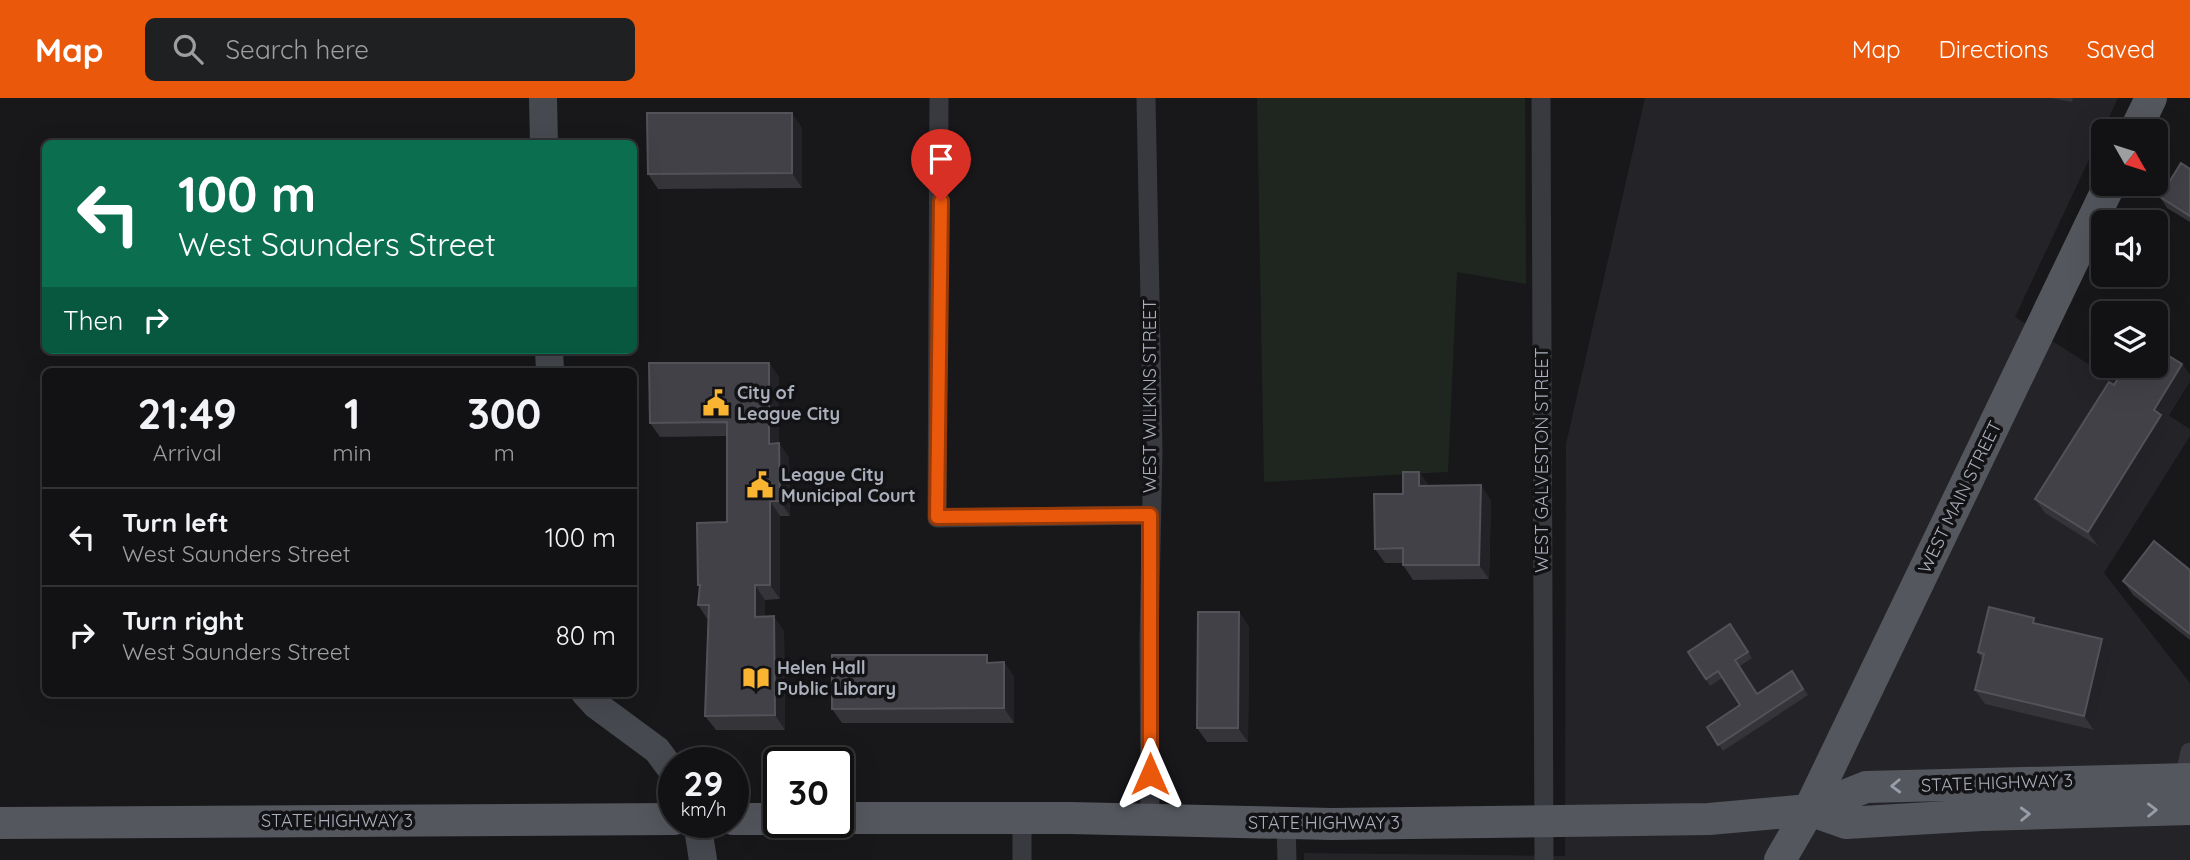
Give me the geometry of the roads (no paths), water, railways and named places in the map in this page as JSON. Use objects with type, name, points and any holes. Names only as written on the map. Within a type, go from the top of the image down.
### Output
[{"type":"main road","points":[[2141,119],[2151,98]]},
{"type":"main road","name":"WEST MAIN STREET","points":[[1780,860],[1809,810],[2104,196]]},
{"type":"main road","name":"STATE HIGHWAY 3","points":[[854,818],[1286,823],[1543,823],[1709,819],[1809,810],[1866,787],[2188,770]]},
{"type":"main road","name":"STATE HIGHWAY 3","points":[[1809,810],[1846,823],[2033,813],[2190,810]]},
{"type":"main road","name":"STATE HIGHWAY 3","points":[[0,823],[658,819]]},
{"type":"street","points":[[543,98],[544,140]]},
{"type":"street","points":[[939,98],[937,517],[1150,515]]},
{"type":"street","name":"WEST WILKINS STREET","points":[[1146,98],[1153,452],[1150,515],[1150,820]]},
{"type":"street","name":"WEST GALVESTON STREET","points":[[1541,98],[1544,860]]},
{"type":"street","points":[[589,697],[658,751]]},
{"type":"street","points":[[1022,818],[1022,860]]},
{"type":"street","points":[[1286,823],[1287,860]]},
{"type":"street","points":[[700,838],[704,860]]},
{"type":"place","name":"City of League City","points":[[716,403]]},
{"type":"place","name":"League City Municipal Court","points":[[760,485]]},
{"type":"place","name":"Helen Hall Public Library","points":[[756,678]]}]
